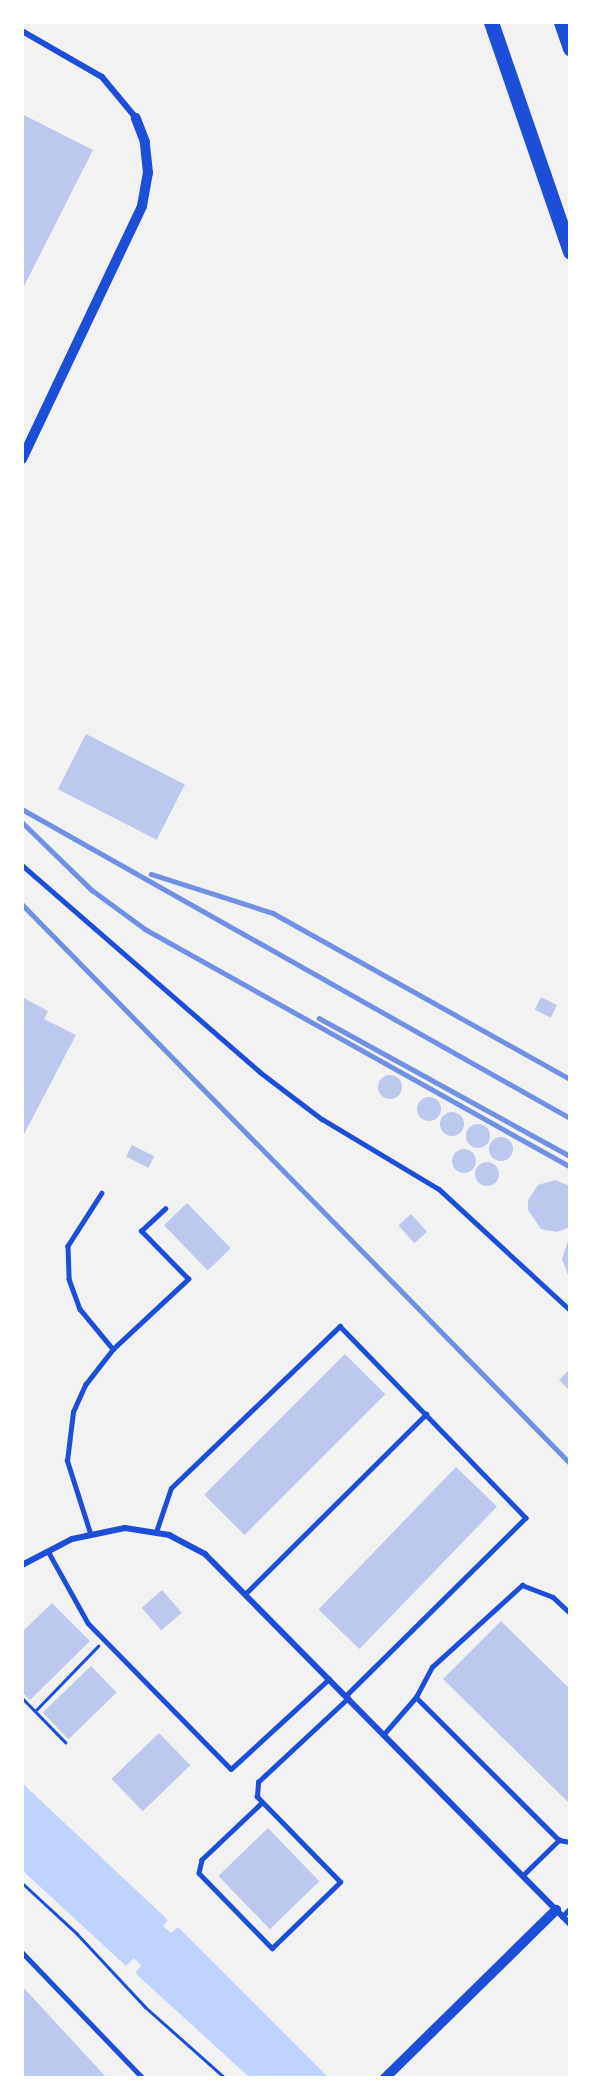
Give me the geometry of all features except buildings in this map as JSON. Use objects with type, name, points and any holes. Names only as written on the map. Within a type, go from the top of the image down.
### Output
[{"type":"highway","points":[[491,22],[570,252]]},
{"type":"highway","points":[[561,22],[570,48]]},
{"type":"street","points":[[22,31],[102,77],[136,118],[145,142],[148,173],[142,206],[22,459]]},
{"type":"street","points":[[22,1565],[90,1533],[125,1528],[156,1532],[205,1554],[570,1924]]},
{"type":"street","points":[[386,2077],[559,1913]]},
{"type":"lane","points":[[22,865],[260,1071],[322,1119],[439,1189],[570,1310]]},
{"type":"lane","points":[[102,1193],[68,1246],[69,1279],[80,1309],[113,1349]]},
{"type":"lane","points":[[90,1533],[73,1487],[67,1461],[68,1440],[85,1385],[113,1349],[188,1279],[141,1231],[165,1209]]},
{"type":"lane","points":[[156,1532],[171,1488],[340,1326],[526,1518],[347,1697],[258,1782],[256,1797],[262,1803],[340,1882],[272,1948],[199,1873],[202,1860],[262,1803]]},
{"type":"lane","points":[[246,1593],[426,1414]]},
{"type":"lane","points":[[48,1551],[88,1623],[231,1769],[330,1679]]},
{"type":"lane","points":[[384,1734],[416,1698],[432,1667],[522,1585],[553,1597],[570,1613]]},
{"type":"lane","points":[[416,1698],[559,1840],[570,1842]]},
{"type":"lane","points":[[522,1876],[559,1840]]},
{"type":"lane","points":[[559,1913],[570,1908]]},
{"type":"lane","points":[[22,1952],[143,2078]]},
{"type":"path","points":[[35,1711],[99,1646]]},
{"type":"path","points":[[22,1698],[64,1742]]},
{"type":"path","points":[[22,1884],[77,1934],[145,2007],[225,2078]]},
{"type":"water","points":[[22,1783],[168,1920],[163,1926],[171,1933],[178,1927],[328,2077],[249,2077],[135,1973],[141,1966],[134,1958],[126,1966],[23,1871]]},
{"type":"railway","points":[[22,809],[570,1118]]},
{"type":"railway","points":[[22,822],[92,890],[145,929],[570,1167]]},
{"type":"railway","points":[[151,874],[273,913],[570,1079]]},
{"type":"railway","points":[[22,904],[570,1463]]},
{"type":"railway","points":[[319,1018],[570,1156]]}]
